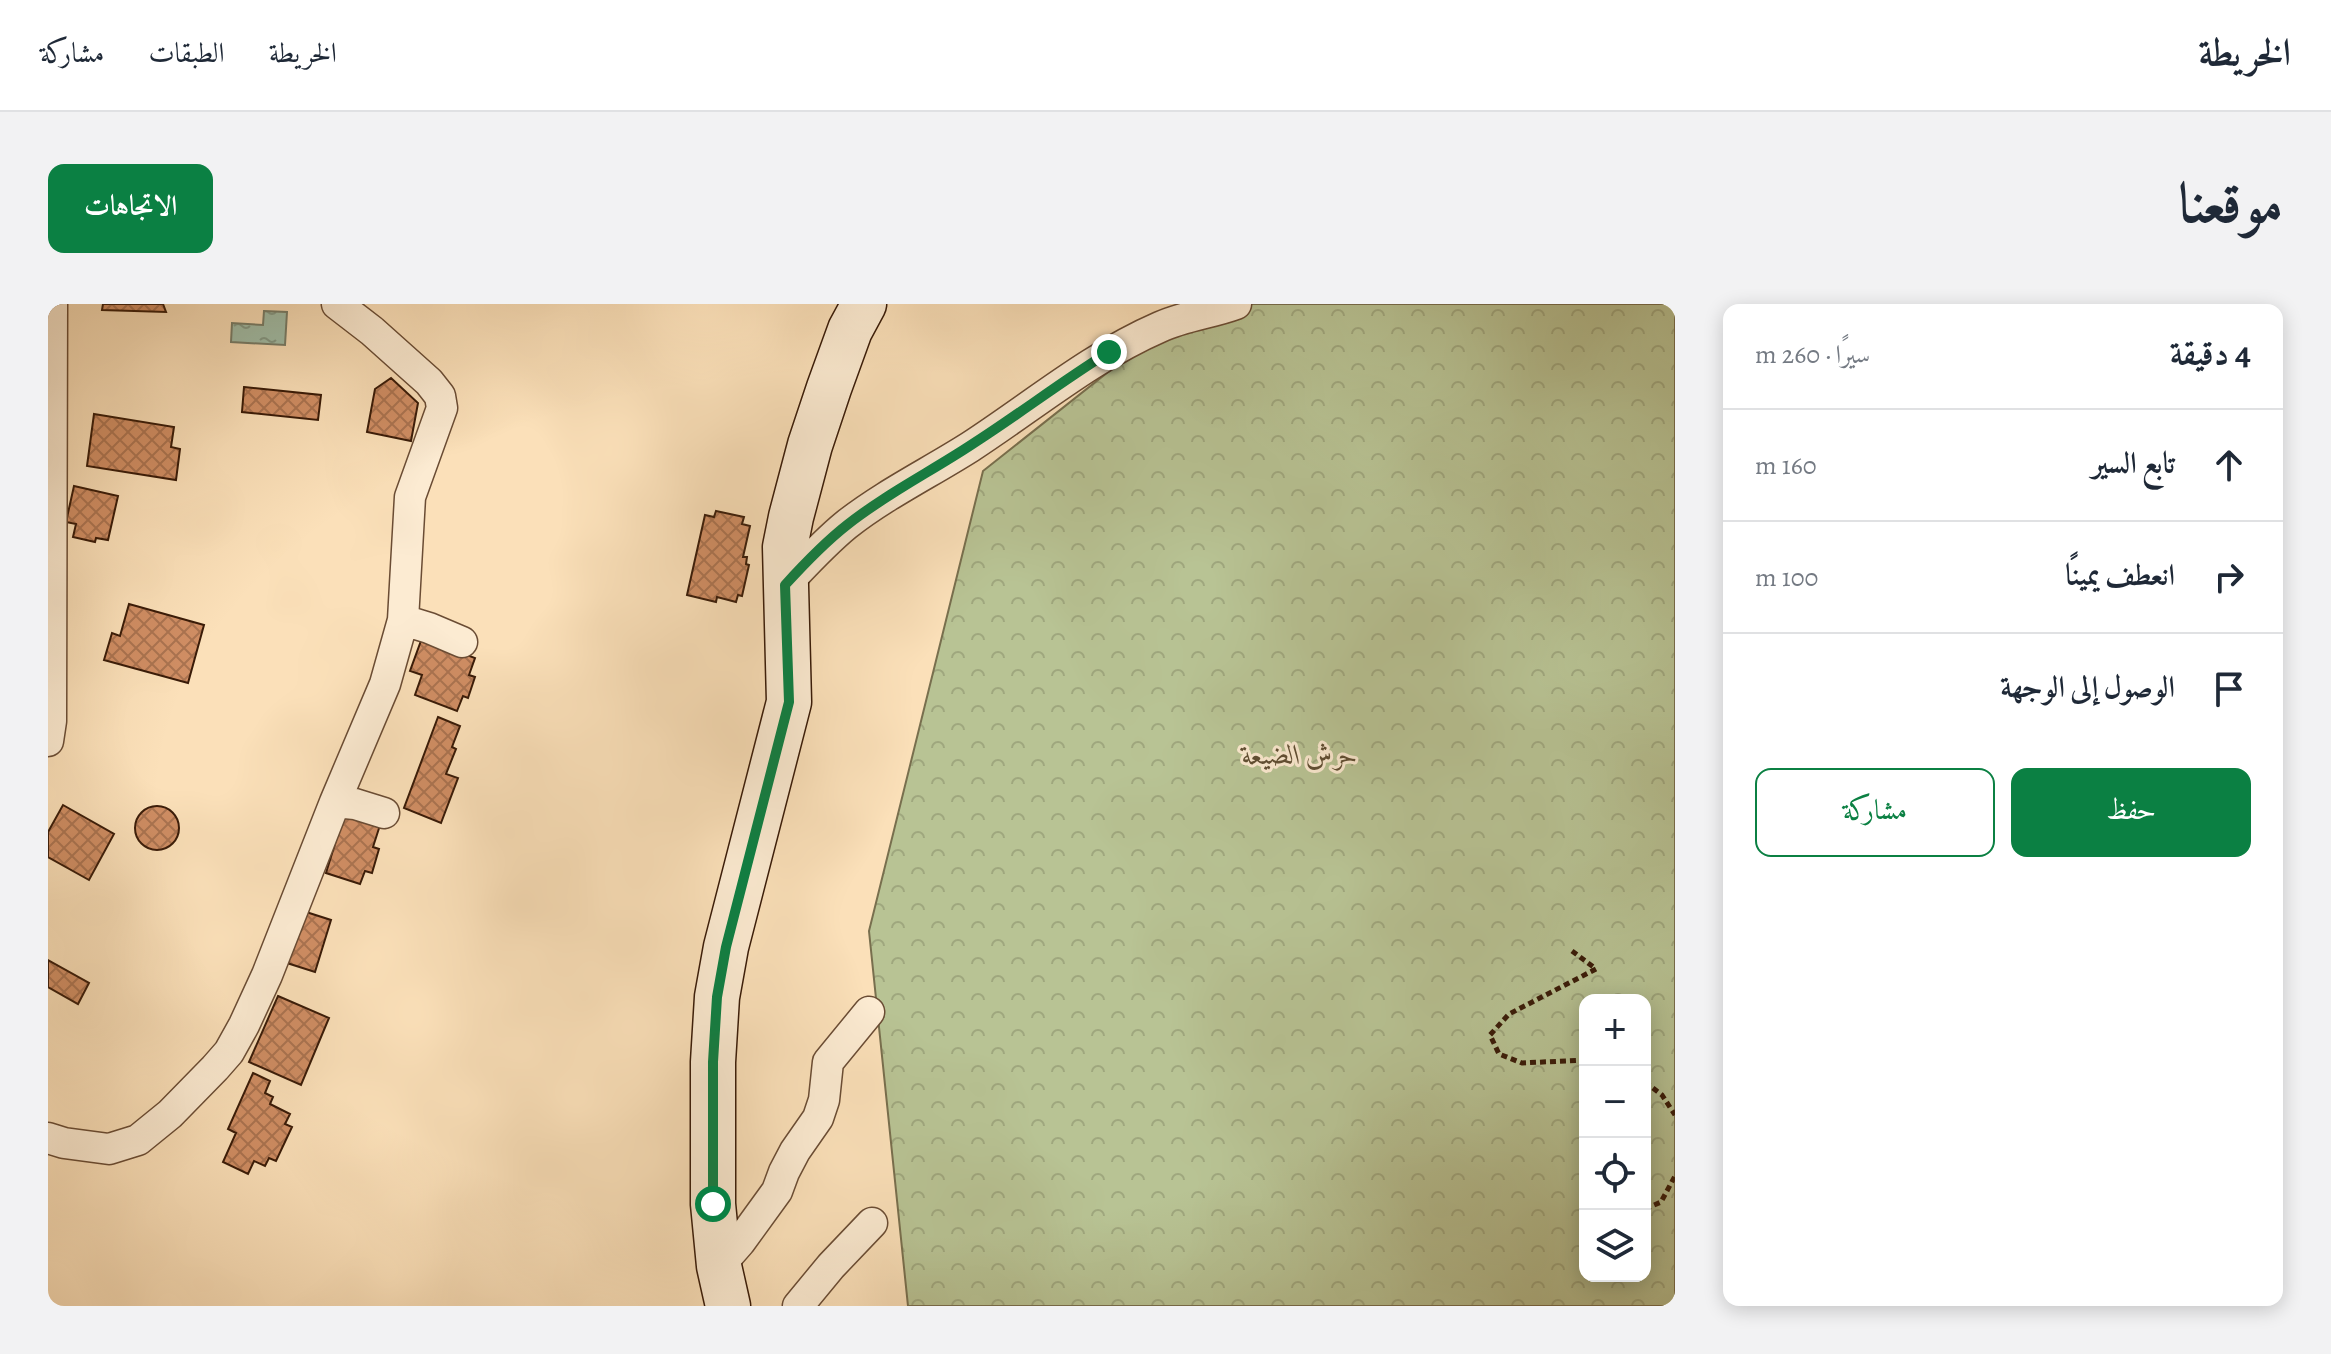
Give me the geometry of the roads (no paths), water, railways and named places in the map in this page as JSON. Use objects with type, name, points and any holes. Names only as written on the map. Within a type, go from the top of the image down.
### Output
[{"type":"street","points":[[49,727],[52,304]]},
{"type":"street","points":[[48,1138],[109,1149],[138,1140],[170,1114],[229,1052],[279,979],[311,896],[335,802],[385,684],[403,620],[410,497],[442,408],[440,396],[429,382],[337,304]]},
{"type":"street","points":[[723,1286],[713,1204],[713,1062],[717,997],[726,947],[789,702],[785,547],[799,484],[850,330],[864,304]]},
{"type":"street","points":[[785,585],[818,549],[848,524],[970,446],[1078,371],[1163,325],[1236,304]]},
{"type":"street","points":[[403,620],[462,642]]},
{"type":"street","points":[[335,802],[355,804],[384,813]]},
{"type":"street","points":[[723,1286],[740,1242],[777,1191],[795,1151],[818,1118],[828,1062],[869,1012]]},
{"type":"street","points":[[798,1306],[872,1223]]},
{"type":"water","points":[[264,311],[287,312],[285,345],[231,342],[232,323],[263,325]]},
{"type":"park label","name":"حرش الضيعة","points":[[1300,754]]}]
